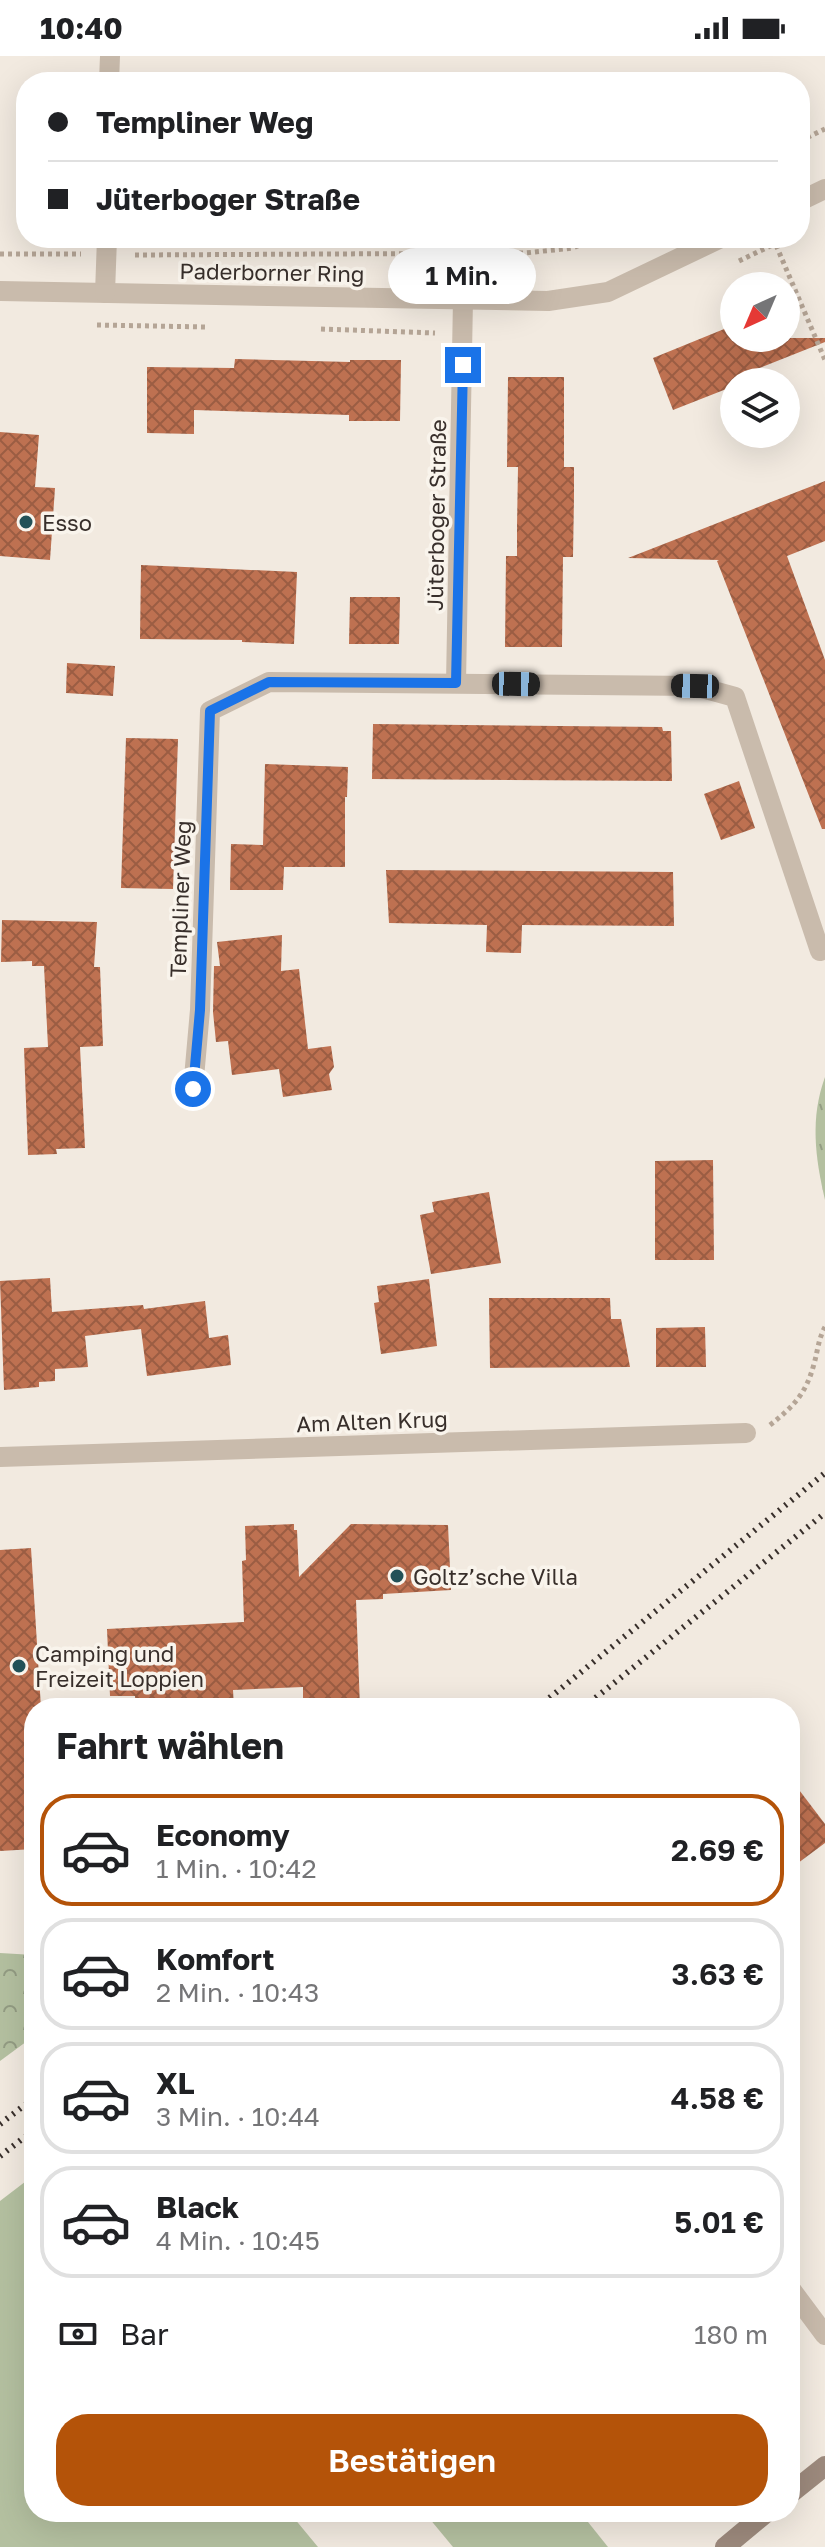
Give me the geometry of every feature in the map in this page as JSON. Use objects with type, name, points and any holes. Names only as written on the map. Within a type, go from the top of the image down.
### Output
[{"type":"main road","points":[[800,2486],[825,2466]]},
{"type":"main road","points":[[725,2547],[755,2522]]},
{"type":"street","points":[[105,293],[107,248]]},
{"type":"street","name":"Paderborner Ring","points":[[0,291],[548,301],[608,292],[700,248]]},
{"type":"street","name":"Jüterboger Straße","points":[[456,683],[463,299]]},
{"type":"street","name":"Templiner Weg","points":[[193,1089],[200,1010],[210,711],[269,682],[456,683]]},
{"type":"street","points":[[456,683],[695,686],[735,697],[820,951]]},
{"type":"street","name":"Am Alten Krug","points":[[0,1457],[746,1433]]},
{"type":"street","points":[[800,2301],[825,2335]]},
{"type":"path","points":[[0,254],[80,248]]},
{"type":"path","points":[[124,248],[192,256],[525,253],[573,248]]},
{"type":"path","points":[[777,248],[825,360]]},
{"type":"path","points":[[95,325],[215,327]]},
{"type":"path","points":[[314,329],[463,334]]},
{"type":"path","points":[[746,1433],[770,1425],[798,1403],[825,1327]]},
{"type":"green space","points":[[825,1077],[825,1200],[816,1123]]},
{"type":"green space","points":[[0,1953],[24,1954],[24,2043],[0,2061]]},
{"type":"green space","points":[[24,2183],[24,2522],[297,2522],[318,2547],[0,2547],[0,2201]]},
{"type":"green space","points":[[432,2522],[588,2522],[608,2547],[453,2547]]},
{"type":"building","points":[[720,331],[720,352],[800,352],[759,368],[720,368],[720,392],[673,410],[653,358]]},
{"type":"building","points":[[800,338],[825,338],[825,342],[800,352]]},
{"type":"building","points":[[235,359],[401,360],[400,421],[349,421],[349,415],[194,410],[194,434],[147,433],[147,367],[234,368]]},
{"type":"building","points":[[508,377],[564,377],[564,467],[574,467],[574,497],[573,557],[563,557],[562,647],[505,647],[506,556],[517,556],[518,467],[507,467]]},
{"type":"building","name":"Esso","points":[[0,432],[39,435],[35,487],[55,488],[50,560],[0,556]]},
{"type":"building","points":[[825,481],[825,541],[787,556],[825,660],[825,829],[822,829],[719,560],[628,558]]},
{"type":"building","points":[[141,565],[297,572],[294,644],[140,639]]},
{"type":"building","points":[[350,597],[400,597],[399,644],[349,644]]},
{"type":"building","points":[[67,663],[115,666],[113,696],[66,693]]},
{"type":"building","points":[[373,724],[662,727],[663,731],[671,731],[672,781],[372,779]]},
{"type":"building","points":[[126,738],[178,739],[173,889],[121,888]]},
{"type":"building","points":[[265,764],[348,767],[345,867],[284,867],[283,890],[230,890],[231,844],[263,845]]},
{"type":"building","points":[[739,781],[755,828],[721,840],[704,794]]},
{"type":"building","points":[[386,870],[673,872],[674,926],[522,925],[521,953],[486,952],[487,925],[389,923]]},
{"type":"building","points":[[2,920],[97,922],[94,967],[100,967],[103,1046],[80,1047],[85,1148],[56,1149],[57,1154],[28,1155],[24,1048],[48,1047],[44,966],[32,966],[32,961],[1,962]]},
{"type":"building","points":[[282,935],[281,971],[299,969],[308,1049],[331,1046],[334,1067],[329,1074],[332,1090],[283,1097],[279,1069],[232,1075],[228,1041],[216,1042],[213,1012],[214,966],[220,966],[217,942]]},
{"type":"building","points":[[713,1160],[714,1260],[655,1260],[655,1161]]},
{"type":"building","points":[[489,1192],[501,1263],[431,1274],[420,1215],[434,1212],[432,1202]]},
{"type":"building","points":[[50,1278],[52,1312],[143,1305],[144,1309],[205,1301],[209,1338],[228,1335],[231,1365],[147,1376],[141,1329],[85,1336],[88,1367],[55,1369],[55,1381],[39,1382],[39,1387],[4,1390],[0,1281]]},
{"type":"building","points":[[429,1279],[437,1346],[381,1354],[374,1303],[379,1302],[377,1286]]},
{"type":"building","points":[[489,1298],[610,1298],[611,1319],[621,1319],[630,1367],[490,1368]]},
{"type":"building","points":[[705,1327],[706,1367],[656,1367],[656,1328]]},
{"type":"building","points":[[294,1524],[294,1530],[297,1530],[299,1577],[351,1524],[448,1525],[451,1590],[383,1594],[383,1599],[356,1600],[360,1698],[303,1698],[303,1687],[233,1690],[233,1698],[110,1696],[107,1629],[244,1622],[242,1561],[246,1560],[245,1526]]},
{"type":"building","name":"Camping und Freizeit Loppien","points":[[31,1548],[40,1698],[24,1698],[24,1850],[0,1851],[0,1550]]},
{"type":"building","points":[[800,1791],[825,1824],[825,1843],[800,1862]]},
{"type":"railway","points":[[549,1698],[825,1473]]},
{"type":"railway","points":[[595,1698],[825,1513]]},
{"type":"railway","points":[[0,2124],[24,2106]]},
{"type":"railway","points":[[0,2156],[24,2138]]},
{"type":"place","name":"Esso","points":[[26,522]]},
{"type":"place","name":"Goltz’sche Villa","points":[[397,1576]]},
{"type":"place","name":"Camping und Freizeit Loppien","points":[[19,1666]]},
{"type":"route","points":[[193,1089],[200,1010],[210,711],[269,682],[456,683],[463,365]]}]
